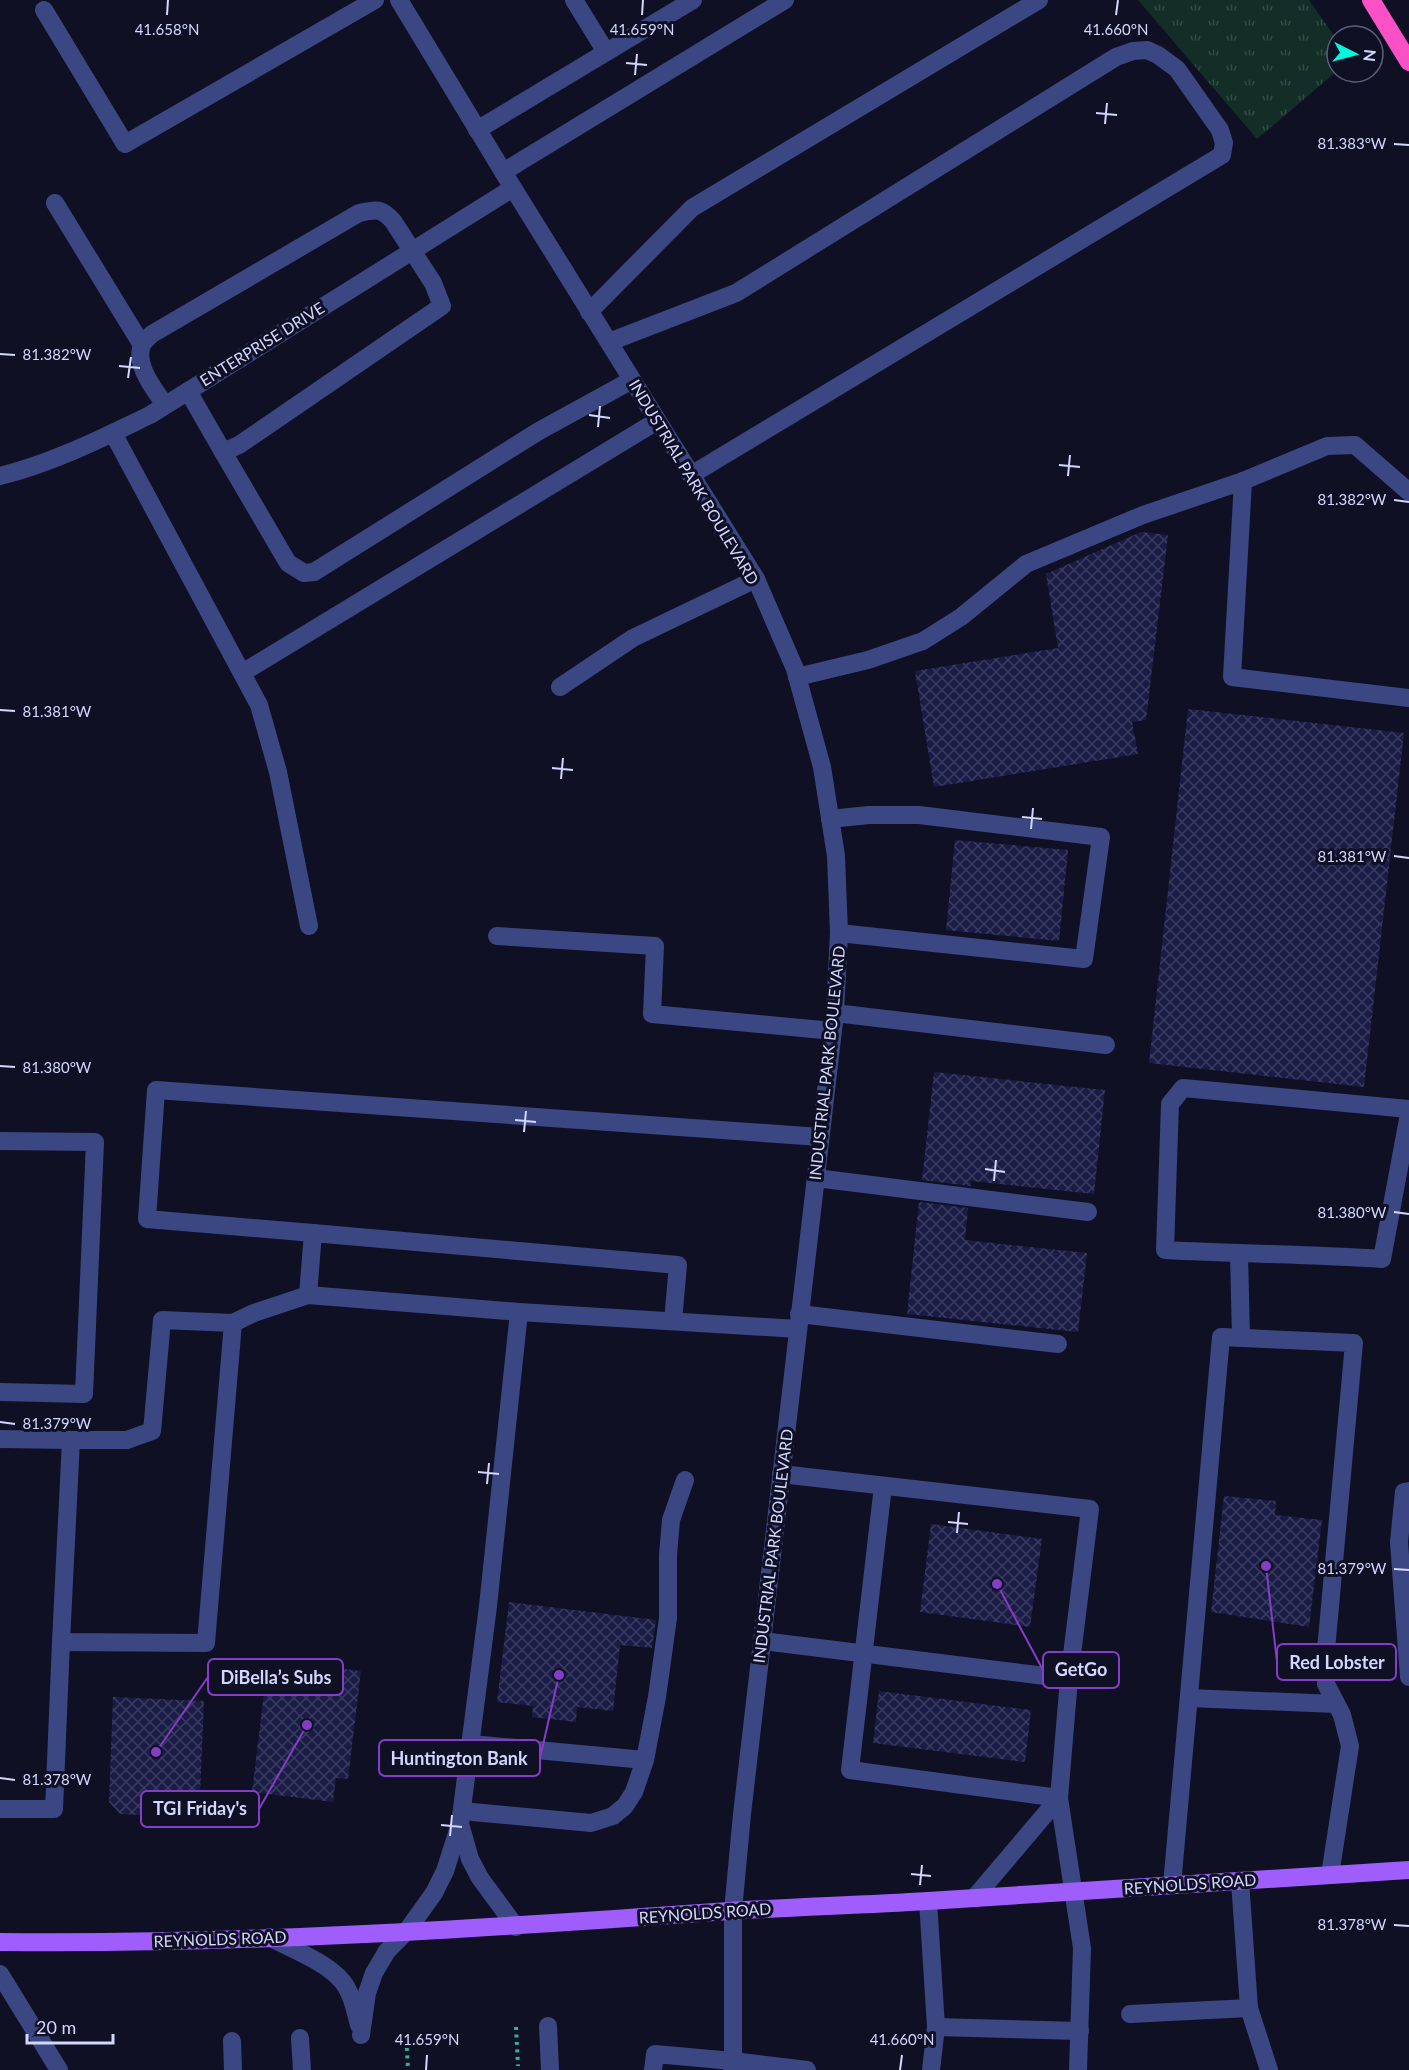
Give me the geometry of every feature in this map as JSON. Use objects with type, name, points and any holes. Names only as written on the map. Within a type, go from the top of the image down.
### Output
[{"type":"highway","points":[[1371,0],[1409,62]]},
{"type":"main road","name":"REYNOLDS ROAD","points":[[0,1942],[74,1943],[516,1927],[733,1911],[928,1901],[1409,1870]]},
{"type":"street","points":[[44,10],[126,144],[375,0]]},
{"type":"street","name":"INDUSTRIAL PARK BOULEVARD","points":[[399,0],[477,130],[756,579],[796,677],[822,767],[836,856],[839,933],[834,1022],[742,1814],[733,1911],[732,2066]]},
{"type":"street","points":[[574,0],[606,52]]},
{"type":"street","points":[[477,130],[606,52],[668,6],[693,0]]},
{"type":"street","points":[[503,172],[785,0]]},
{"type":"street","points":[[590,312],[692,208],[1039,0]]},
{"type":"street","points":[[609,342],[736,293],[1116,57],[1133,51],[1147,50],[1177,69],[1220,130],[1224,143],[1222,155],[691,475]]},
{"type":"street","name":"ENTERPRISE DRIVE","points":[[0,476],[25,470],[93,443],[165,405],[513,188]]},
{"type":"street","points":[[55,203],[142,345],[142,361],[147,376],[165,405]]},
{"type":"street","points":[[142,345],[152,333],[360,213],[375,209],[385,213],[393,221],[433,283],[442,306],[239,445],[223,452]]},
{"type":"street","points":[[188,391],[288,563],[304,573],[314,572],[539,430],[632,380]]},
{"type":"street","points":[[242,673],[657,421]]},
{"type":"street","points":[[113,433],[259,705],[278,772],[309,926]]},
{"type":"street","points":[[796,677],[868,660],[923,641],[961,617],[1026,564],[1143,515],[1243,481],[1327,446],[1355,445],[1409,492]]},
{"type":"street","points":[[1243,481],[1232,677],[1409,698]]},
{"type":"street","points":[[560,687],[633,638],[756,579]]},
{"type":"street","points":[[830,819],[868,815],[919,814],[1101,837],[1084,959],[839,933]]},
{"type":"street","points":[[497,936],[655,946],[652,1014],[834,1022],[1106,1045]]},
{"type":"street","points":[[1409,1109],[1183,1088],[1170,1104],[1165,1250],[1239,1254],[1312,1254],[1382,1259],[1409,1114]]},
{"type":"street","points":[[673,1321],[678,1265],[147,1219],[156,1090],[820,1137]]},
{"type":"street","points":[[0,1141],[95,1143],[84,1394],[0,1392]]},
{"type":"street","points":[[816,1178],[1088,1212]]},
{"type":"street","points":[[308,1295],[313,1233]]},
{"type":"street","points":[[1239,1254],[1241,1338]]},
{"type":"street","points":[[0,1439],[127,1440],[152,1431],[162,1320],[233,1323],[254,1313],[308,1295],[519,1312],[673,1321],[799,1322],[1058,1344]]},
{"type":"street","points":[[270,1937],[330,1970],[344,1982],[353,2000],[361,2035],[367,1993],[374,1973],[387,1951],[406,1932],[434,1893],[446,1871],[461,1818],[471,1744],[519,1312]]},
{"type":"street","points":[[61,1642],[206,1643],[233,1323]]},
{"type":"street","points":[[1172,1885],[1221,1337],[1354,1343],[1326,1650],[1326,1684],[1341,1715],[1350,1746],[1330,1875]]},
{"type":"street","points":[[0,1809],[54,1809],[71,1440]]},
{"type":"street","points":[[781,1474],[1090,1509],[1069,1679],[1059,1798],[1082,1948],[1078,2070]]},
{"type":"street","points":[[461,1818],[591,1823],[613,1816],[625,1806],[634,1792],[645,1760],[657,1697],[668,1618],[668,1555],[671,1520],[685,1480]]},
{"type":"street","points":[[884,1486],[850,1770],[1059,1798]]},
{"type":"street","points":[[1409,1491],[1404,1492],[1399,1542],[1409,1677]]},
{"type":"street","points":[[762,1641],[1069,1679]]},
{"type":"street","points":[[1189,1698],[1336,1704]]},
{"type":"street","points":[[471,1744],[645,1760]]},
{"type":"street","points":[[975,1897],[1059,1798]]},
{"type":"street","points":[[461,1818],[470,1859],[480,1878],[516,1927]]},
{"type":"street","points":[[1240,1881],[1249,2008],[1269,2070]]},
{"type":"street","points":[[928,1901],[936,2027],[931,2070]]},
{"type":"street","points":[[0,1974],[58,2070]]},
{"type":"street","points":[[1130,2014],[1249,2008]]},
{"type":"street","points":[[548,2026],[550,2070]]},
{"type":"street","points":[[936,2027],[1080,2031]]},
{"type":"street","points":[[300,2038],[302,2070]]},
{"type":"street","points":[[232,2041],[233,2070]]},
{"type":"street","points":[[653,2070],[655,2054],[732,2066],[807,2070]]},
{"type":"path","points":[[516,2027],[518,2066]]},
{"type":"path","points":[[406,2032],[408,2070]]},
{"type":"green space","points":[[1138,0],[1309,0],[1326,24],[1325,81],[1257,139]]},
{"type":"building","points":[[1141,532],[1168,535],[1146,720],[1132,722],[1138,754],[934,787],[915,671],[1058,648],[1046,574]]},
{"type":"building","points":[[1188,709],[1404,733],[1364,1087],[1149,1063]]},
{"type":"building","points":[[955,840],[1068,850],[1059,941],[946,930]]},
{"type":"building","points":[[934,1072],[1105,1090],[1094,1194],[971,1181],[971,1186],[922,1180]]},
{"type":"building","points":[[919,1202],[968,1208],[965,1240],[1087,1253],[1078,1332],[907,1314]]},
{"type":"building","points":[[1224,1496],[1276,1501],[1275,1515],[1322,1520],[1309,1627],[1211,1612]]},
{"type":"building","points":[[931,1524],[1042,1539],[1030,1627],[920,1612]]},
{"type":"building","points":[[509,1602],[656,1620],[652,1648],[620,1645],[613,1711],[577,1707],[576,1722],[532,1717],[533,1706],[497,1702]]},
{"type":"building","points":[[268,1660],[361,1671],[348,1779],[336,1778],[333,1802],[252,1792]]},
{"type":"building","points":[[879,1691],[1031,1710],[1025,1762],[873,1743]]},
{"type":"building","points":[[113,1697],[204,1701],[199,1818],[120,1814],[109,1802]]},
{"type":"place","name":"Red Lobster","points":[[1266,1566]]},
{"type":"place","name":"GetGo","points":[[997,1584]]},
{"type":"place","name":"Huntington Bank","points":[[559,1675]]},
{"type":"place","name":"TGI Friday's","points":[[307,1725]]},
{"type":"place","name":"DiBella’s Subs","points":[[156,1752]]}]
